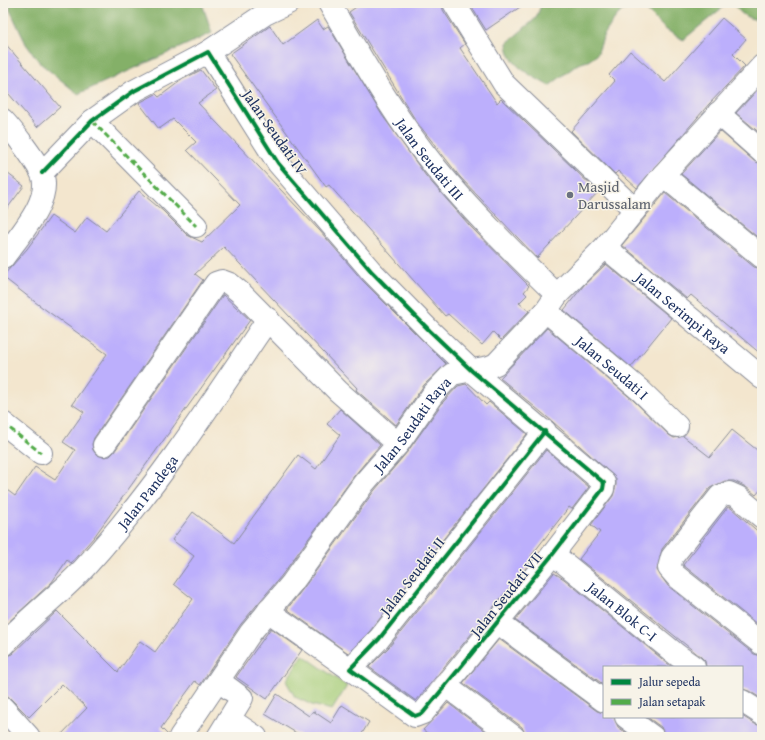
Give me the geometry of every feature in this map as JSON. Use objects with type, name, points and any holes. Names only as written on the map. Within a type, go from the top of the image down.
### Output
[{"type":"street","points":[[42,173],[92,121],[134,90],[208,52],[265,14],[288,3]]},
{"type":"street","name":"Jalan Seudati III","points":[[328,3],[375,84],[435,167],[502,243],[552,303]]},
{"type":"street","points":[[454,3],[504,84],[635,210]]},
{"type":"street","name":"Jalan Seudati IV","points":[[208,52],[278,163],[372,272],[472,371]]},
{"type":"street","name":"Jalan Seudati Raya","points":[[185,730],[251,632],[292,583],[364,484],[398,444],[433,394],[452,374],[472,371],[496,364],[605,247],[663,175],[762,66]]},
{"type":"street","points":[[718,113],[762,152]]},
{"type":"street","points":[[3,120],[42,173],[44,188],[41,203],[3,258]]},
{"type":"street","points":[[92,121],[196,226]]},
{"type":"street","points":[[663,175],[762,257]]},
{"type":"street","name":"Jalan Serimpi Raya","points":[[605,247],[762,378]]},
{"type":"street","points":[[104,445],[216,283],[222,280],[230,284],[268,319],[338,391],[398,444]]},
{"type":"street","name":"Jalan Seudati I","points":[[552,303],[677,426]]},
{"type":"street","name":"Jalan Pandega","points":[[3,645],[17,629],[70,584],[148,492],[208,408],[268,319]]},
{"type":"street","points":[[472,371],[545,431]]},
{"type":"street","points":[[3,423],[41,453]]},
{"type":"street","name":"Jalan Seudati VII","points":[[350,669],[415,716],[420,715],[446,686],[553,554],[603,489],[604,483],[545,431]]},
{"type":"street","name":"Jalan Seudati II","points":[[350,669],[379,638],[545,431]]},
{"type":"street","points":[[762,517],[738,497],[729,493],[720,496],[672,558],[669,568],[676,576],[762,644]]},
{"type":"street","name":"Jalan Blok C-I","points":[[553,554],[693,666]]},
{"type":"street","points":[[268,612],[350,669]]},
{"type":"street","points":[[497,622],[603,699]]},
{"type":"street","points":[[218,737],[242,698],[219,681]]},
{"type":"street","points":[[446,686],[514,737]]},
{"type":"street","points":[[743,702],[762,714]]},
{"type":"street","points":[[4,710],[29,737]]},
{"type":"street","points":[[627,718],[653,737]]},
{"type":"street","points":[[229,719],[256,737]]},
{"type":"street","points":[[185,730],[212,737]]},
{"type":"green space","points":[[10,3],[202,3],[212,33],[78,94],[40,63],[26,44],[10,10]]},
{"type":"green space","points":[[542,3],[728,3],[683,40],[665,29],[641,5],[622,11],[615,18],[604,35],[597,55],[588,61],[578,64],[549,86],[528,74],[516,64],[508,51],[507,43],[536,18]]},
{"type":"green space","points":[[733,3],[762,3],[762,19],[753,19],[745,16]]},
{"type":"green space","points":[[303,655],[347,686],[332,710],[312,705],[295,697],[286,681]]},
{"type":"building","points":[[362,3],[442,3],[443,10],[465,44],[460,48],[497,103],[501,99],[598,192],[537,258],[460,177],[416,121],[349,12]]},
{"type":"building","points":[[469,3],[526,3],[486,30]]},
{"type":"building","points":[[722,18],[746,39],[733,54],[745,66],[709,104],[637,188],[618,171],[615,174],[571,131],[615,81],[609,75],[630,51],[665,82]]},
{"type":"building","points":[[317,20],[323,29],[328,26],[382,115],[426,176],[470,226],[529,286],[524,292],[527,295],[519,303],[529,311],[501,340],[493,332],[482,345],[448,314],[445,316],[329,185],[326,187],[230,54],[270,26],[283,45]]},
{"type":"building","points":[[3,41],[60,107],[37,127],[3,87]]},
{"type":"building","points":[[201,70],[216,90],[198,103],[320,231],[363,281],[446,364],[424,385],[396,425],[356,390],[357,388],[224,247],[195,274],[203,280],[94,438],[92,444],[93,450],[97,455],[103,457],[110,456],[114,452],[223,295],[250,320],[94,537],[71,563],[67,560],[52,582],[3,627],[3,487],[15,496],[35,467],[55,480],[75,450],[63,442],[84,412],[72,404],[107,354],[39,305],[3,276],[27,249],[51,216],[75,233],[87,217],[106,231],[139,191],[163,211],[187,235],[202,242],[240,205],[187,150],[196,142],[173,119],[159,129],[139,103],[156,94],[159,97],[183,79]]},
{"type":"building","points":[[762,85],[762,135],[736,113]]},
{"type":"building","points":[[720,131],[754,161],[762,164],[762,241],[681,174]]},
{"type":"building","points":[[3,170],[24,186],[3,214]]},
{"type":"building","points":[[665,193],[754,267],[762,269],[762,355],[691,295],[687,299],[622,245]]},
{"type":"building","points":[[606,264],[671,318],[631,367],[564,310],[584,285]]},
{"type":"building","points":[[547,328],[633,400],[674,438],[683,436],[710,457],[732,430],[762,454],[762,488],[756,495],[746,487],[734,481],[725,481],[710,488],[662,549],[657,570],[668,586],[754,654],[762,656],[762,699],[749,691],[743,689],[743,666],[706,666],[705,661],[701,657],[579,559],[600,532],[591,525],[613,496],[616,478],[553,422],[500,378]]},
{"type":"building","points":[[466,384],[486,405],[489,402],[527,434],[370,631],[348,653],[287,609],[374,491],[408,451],[443,402],[458,386]]},
{"type":"building","points":[[340,409],[380,445],[354,476],[282,575],[241,624],[200,685],[195,681],[161,728],[168,735],[168,737],[59,737],[87,708],[62,684],[29,717],[3,691],[3,657],[12,654],[57,611],[118,672],[140,641],[155,652],[193,599],[174,584],[194,556],[172,540],[193,512],[234,543],[298,455],[316,469],[340,435],[327,424]]},
{"type":"building","points":[[546,450],[589,487],[572,509],[569,507],[531,556],[534,558],[416,701],[369,667],[389,647]]},
{"type":"building","points":[[728,507],[762,535],[762,628],[683,565]]},
{"type":"building","points":[[554,573],[564,579],[671,666],[603,666],[603,684],[515,620]]},
{"type":"building","points":[[271,628],[302,650],[267,699],[236,677]]},
{"type":"building","points":[[499,639],[597,711],[603,713],[603,718],[614,718],[618,727],[632,737],[526,737],[522,727],[463,683]]},
{"type":"building","points":[[277,694],[309,716],[313,711],[331,723],[342,705],[369,722],[360,737],[303,737],[265,714]]},
{"type":"building","points":[[448,703],[493,737],[433,737],[423,730]]},
{"type":"building","points":[[743,717],[755,724],[762,726],[762,729],[756,737],[665,737],[661,727],[648,718],[743,718]]},
{"type":"marked path","points":[[92,121],[196,226]]},
{"type":"marked path","points":[[3,423],[41,453]]},
{"type":"cycle path","points":[[42,173],[92,121],[134,91],[208,52],[278,163],[372,272],[472,371],[604,483],[603,489],[553,554],[423,713],[415,716],[350,669],[379,639],[545,431]]},
{"type":"place","name":"Masjid Darussalam","points":[[570,195]]}]
